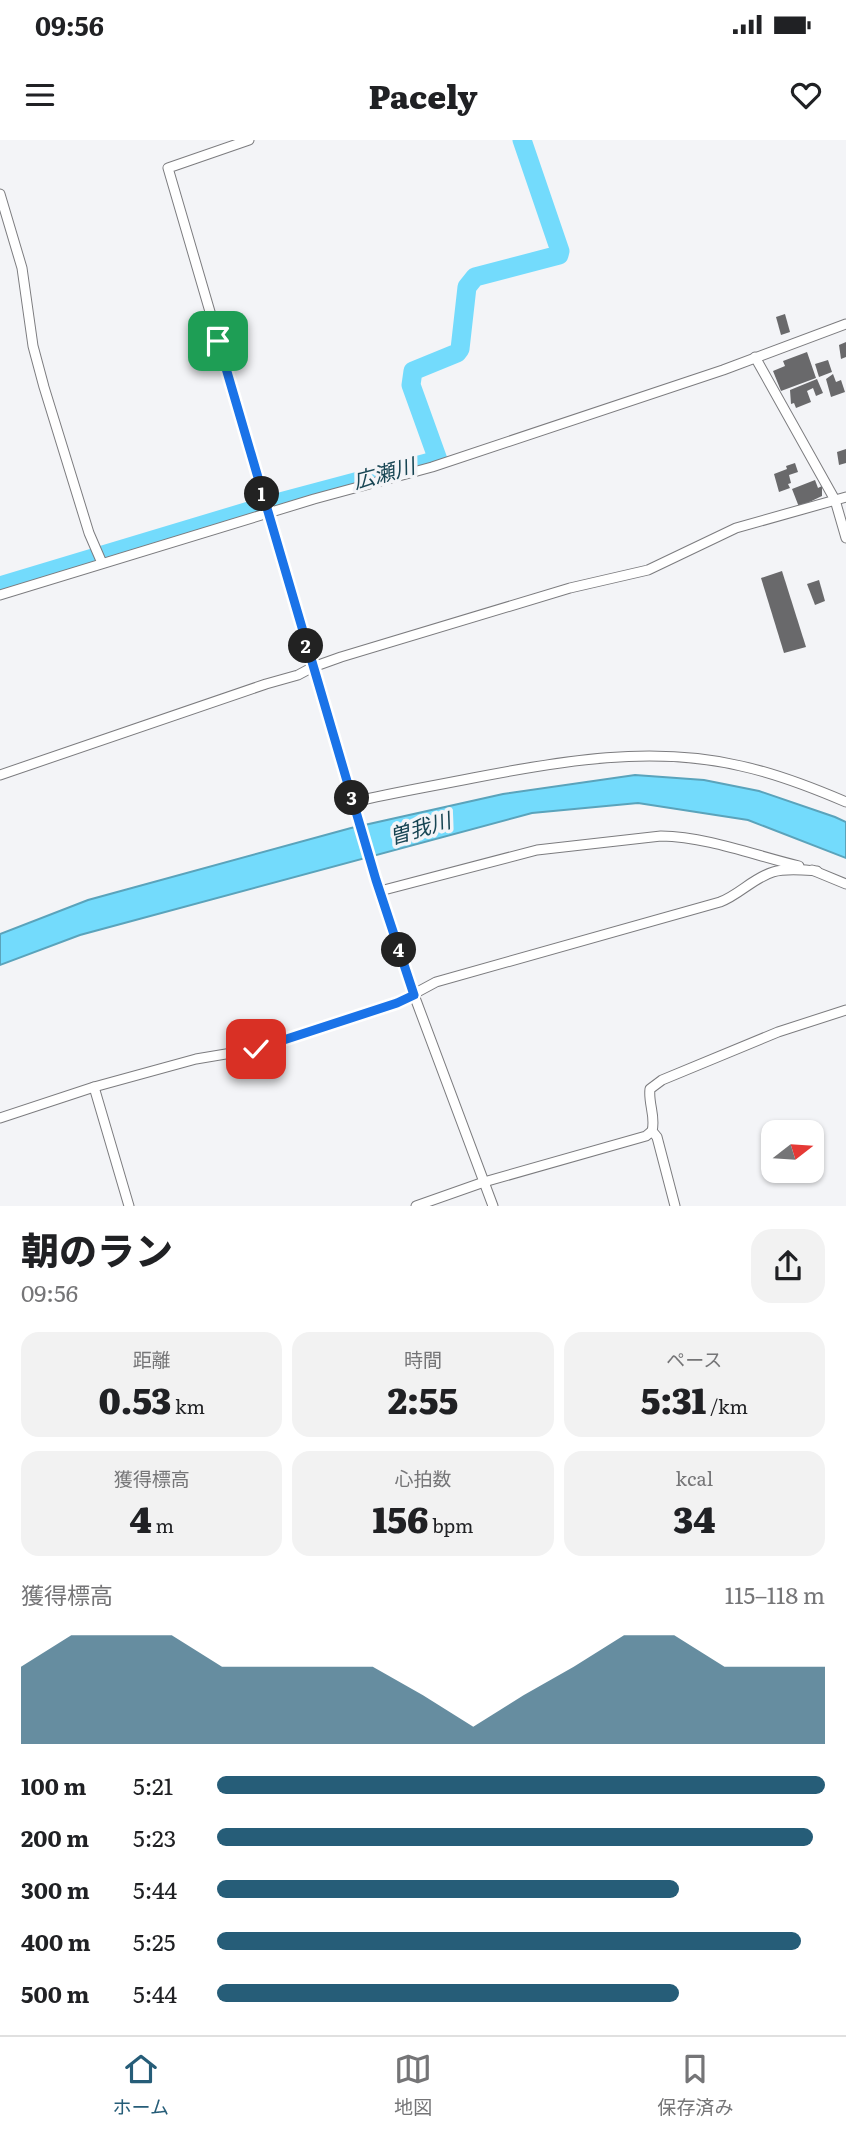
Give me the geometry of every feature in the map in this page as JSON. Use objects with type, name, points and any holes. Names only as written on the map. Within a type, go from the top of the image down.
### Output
[{"type":"street","points":[[249,140],[168,168],[376,880],[414,995],[493,1206]]},
{"type":"street","points":[[0,194],[22,268],[33,346],[44,387],[89,533],[102,563]]},
{"type":"street","points":[[0,595],[314,499],[432,467],[846,324]]},
{"type":"street","points":[[755,357],[835,500],[846,538]]},
{"type":"street","points":[[0,775],[266,684],[298,676],[313,667],[570,588],[648,570],[736,528],[846,497]]},
{"type":"street","points":[[353,802],[518,769],[604,758],[656,756],[740,765],[797,781],[846,802]]},
{"type":"street","points":[[380,891],[537,850],[661,836],[680,836],[719,844],[817,871],[846,884]]},
{"type":"street","points":[[0,1118],[94,1087],[196,1059],[256,1049],[397,1003],[436,982],[720,902],[775,871],[817,871]]},
{"type":"street","points":[[416,1206],[484,1182],[646,1136],[654,1125],[650,1089],[662,1080],[778,1032],[846,1010]]},
{"type":"street","points":[[94,1087],[129,1206]]},
{"type":"street","points":[[652,1131],[657,1137],[675,1206]]},
{"type":"water","name":"曽我川","points":[[635,775],[704,780],[759,791],[835,817],[846,822],[846,858],[748,820],[638,803],[532,813],[80,935],[0,965],[0,934],[88,900],[351,828],[503,794]]},
{"type":"building","points":[[785,314],[790,332],[781,335],[776,317]]},
{"type":"building","points":[[846,342],[846,357],[841,359],[839,345]]},
{"type":"building","points":[[807,352],[816,378],[781,391],[773,371],[785,366],[783,361]]},
{"type":"building","points":[[828,360],[832,372],[819,377],[815,364]]},
{"type":"building","points":[[833,374],[836,382],[841,380],[845,392],[831,397],[826,379]]},
{"type":"building","points":[[817,379],[823,393],[816,396],[813,388],[807,391],[811,402],[796,408],[794,403],[791,404],[790,390]]},
{"type":"building","points":[[846,449],[846,463],[839,465],[837,452]]},
{"type":"building","points":[[795,463],[798,472],[789,475],[790,488],[779,492],[774,474]]},
{"type":"building","points":[[815,480],[818,488],[822,486],[822,496],[799,507],[792,489]]},
{"type":"building","points":[[782,571],[806,647],[784,653],[761,578]]},
{"type":"building","points":[[819,580],[825,601],[815,605],[807,584]]},
{"type":"waterway","name":"広瀬川","points":[[0,586],[269,505],[438,460],[411,385],[413,371],[457,353],[460,349],[467,287],[475,277],[559,255],[560,251],[522,140]]},
{"type":"route","points":[[218,341],[376,880],[414,995],[256,1049]]}]
